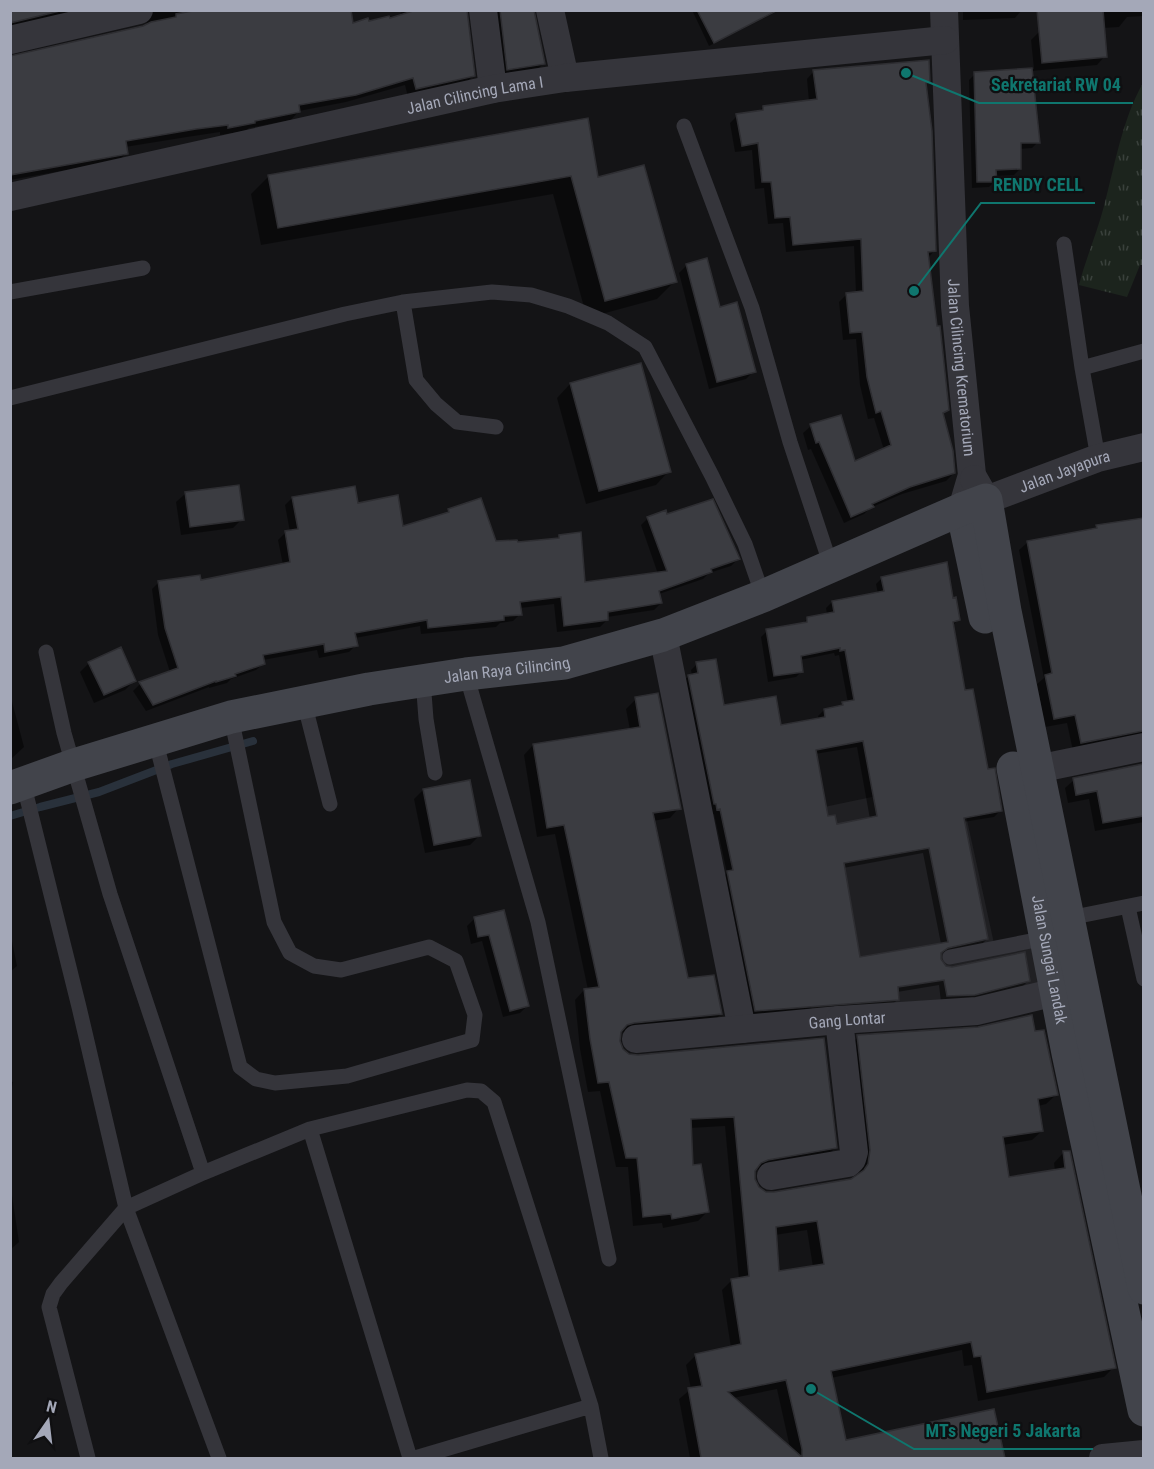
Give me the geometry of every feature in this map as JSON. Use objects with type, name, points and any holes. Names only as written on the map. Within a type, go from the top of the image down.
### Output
[{"type":"street","points":[[10,40],[139,10]]},
{"type":"street","points":[[483,10],[493,89]]},
{"type":"street","points":[[550,10],[565,78]]},
{"type":"street","name":"Jalan Cilincing Krematorium","points":[[944,10],[955,306],[973,495]]},
{"type":"street","name":"Jalan Cilincing Lama I","points":[[10,197],[493,89],[565,78],[945,40]]},
{"type":"street","name":"Jalan Jayapura","points":[[973,495],[1143,447]]},
{"type":"street","name":"Jalan Raya Cilincing","points":[[16,785],[155,739],[231,717],[423,680],[564,663],[663,635],[764,596],[831,566],[973,495]]},
{"type":"street","name":"Jalan Sungai Landak","points":[[973,495],[1005,611],[1037,769],[1056,992],[1140,1253],[1143,1288]]},
{"type":"street","name":"Jalan Sungai Landak","points":[[973,495],[1052,926],[1090,1094],[1143,1410]]},
{"type":"street","points":[[663,635],[742,1029]]},
{"type":"street","points":[[1037,769],[1143,747]]},
{"type":"street","name":"Gang Lontar","points":[[636,1038],[839,1020],[977,1011],[1056,992]]},
{"type":"street","points":[[771,1176],[848,1163],[852,1159],[854,1152],[839,1020]]},
{"type":"street","points":[[1103,1458],[1143,1454]]},
{"type":"lane","points":[[684,126],[752,308],[790,442],[831,566]]},
{"type":"lane","points":[[1064,244],[1098,458]]},
{"type":"lane","points":[[10,292],[143,268]]},
{"type":"lane","points":[[10,398],[345,314],[403,302],[492,292],[531,295],[568,306],[608,323],[645,347],[740,535],[764,596]]},
{"type":"lane","points":[[403,302],[416,380],[436,404],[457,422],[496,427]]},
{"type":"lane","points":[[1082,368],[1143,351]]},
{"type":"lane","points":[[46,652],[64,734],[110,894],[203,1173]]},
{"type":"lane","points":[[466,674],[538,922],[609,1259]]},
{"type":"lane","points":[[423,680],[426,719],[435,773]]},
{"type":"lane","points":[[304,702],[330,804]]},
{"type":"lane","points":[[155,739],[240,1067],[256,1079],[275,1083],[347,1076],[472,1040],[475,1015],[456,961],[429,947],[342,970],[314,966],[290,953],[274,922],[231,717]]},
{"type":"lane","points":[[16,785],[79,1007],[126,1208],[219,1458]]},
{"type":"lane","points":[[950,957],[1052,926],[1136,905],[1143,979]]},
{"type":"lane","points":[[88,1458],[49,1307],[53,1294],[61,1282],[126,1208],[310,1129],[467,1090],[481,1091],[494,1102],[591,1406],[601,1458]]},
{"type":"lane","points":[[310,1129],[410,1458]]},
{"type":"lane","points":[[415,1458],[591,1406]]},
{"type":"shaded area","points":[[958,779],[995,948],[1042,940],[1051,989],[813,1018],[781,816]]},
{"type":"green space","points":[[1143,83],[1143,265],[1140,265],[1127,297],[1079,285],[1101,216],[1124,127]]},
{"type":"building","points":[[10,10],[64,10],[10,23]]},
{"type":"building","points":[[198,10],[351,10],[353,23],[368,18],[369,21],[389,16],[390,18],[416,10],[467,10],[475,76],[416,89],[413,78],[356,95],[299,105],[300,112],[255,121],[255,123],[228,128],[228,125],[196,129],[126,141],[128,154],[10,175],[10,56],[143,26],[176,17],[176,14]]},
{"type":"building","points":[[500,10],[534,10],[545,64],[507,70]]},
{"type":"building","points":[[697,10],[778,10],[714,43]]},
{"type":"building","points":[[1037,10],[1103,10],[1107,57],[1042,63]]},
{"type":"building","points":[[929,60],[930,82],[926,83],[932,131],[936,251],[928,252],[937,326],[940,326],[949,410],[943,413],[953,451],[955,473],[910,487],[872,504],[874,507],[851,517],[819,442],[816,443],[810,424],[841,415],[855,461],[891,445],[881,411],[876,413],[867,377],[862,332],[850,333],[846,293],[863,291],[861,239],[793,245],[790,217],[775,218],[771,182],[762,182],[758,143],[742,146],[736,114],[763,110],[763,106],[817,99],[813,70]]},
{"type":"building","points":[[1032,68],[1040,143],[1021,143],[1021,169],[996,170],[997,182],[977,182],[974,72]]},
{"type":"building","points":[[588,118],[598,177],[644,165],[677,282],[605,301],[571,176],[278,228],[268,175]]},
{"type":"building","points":[[707,258],[720,307],[737,302],[756,372],[717,382],[686,264]]},
{"type":"building","points":[[641,363],[671,472],[599,491],[570,383]]},
{"type":"building","points":[[239,485],[244,520],[190,527],[185,492]]},
{"type":"building","points":[[355,486],[358,503],[398,495],[403,526],[449,512],[448,509],[481,498],[496,541],[517,540],[518,542],[559,538],[559,535],[581,532],[585,582],[667,571],[647,517],[666,510],[667,514],[713,499],[740,559],[711,569],[712,572],[659,591],[662,603],[608,612],[608,620],[564,626],[561,597],[520,602],[522,615],[504,616],[504,620],[428,628],[427,620],[355,633],[358,646],[325,652],[324,644],[263,655],[265,664],[153,705],[139,682],[178,668],[165,628],[158,581],[200,575],[201,580],[290,562],[285,531],[298,529],[292,497]]},
{"type":"building","points":[[1143,518],[1143,731],[1081,743],[1075,715],[1054,719],[1045,675],[1052,673],[1027,541],[1097,528],[1096,525]]},
{"type":"building","points":[[947,562],[953,598],[956,597],[960,620],[953,622],[965,690],[973,689],[988,769],[995,768],[1002,811],[964,818],[988,939],[948,948],[941,953],[941,959],[946,966],[952,967],[1025,952],[1030,981],[975,995],[947,996],[944,980],[898,987],[899,1000],[755,1011],[727,871],[733,870],[720,809],[717,810],[714,804],[688,675],[698,673],[696,662],[716,659],[724,705],[776,696],[781,725],[825,717],[824,709],[854,700],[845,650],[840,651],[840,648],[801,656],[803,672],[774,676],[766,629],[807,622],[807,617],[834,612],[832,601],[884,591],[881,577]],"holes":[[[863,741],[877,816],[837,824],[835,815],[828,816],[816,750]],[[929,848],[948,942],[860,957],[844,863]]]},
{"type":"building","points":[[121,647],[136,681],[104,695],[88,662]]},
{"type":"building","points":[[658,693],[681,809],[653,813],[688,978],[714,975],[722,1014],[627,1025],[621,1032],[620,1041],[623,1049],[629,1054],[638,1055],[824,1038],[837,1148],[761,1163],[755,1171],[755,1179],[759,1187],[766,1192],[774,1192],[851,1179],[864,1170],[868,1164],[870,1150],[857,1035],[978,1027],[1032,1015],[1035,1031],[1044,1030],[1058,1095],[1038,1099],[1043,1131],[1003,1137],[1009,1177],[1065,1168],[1063,1151],[1070,1151],[1116,1368],[987,1392],[981,1356],[974,1357],[971,1342],[831,1371],[846,1440],[994,1409],[1005,1458],[701,1458],[688,1388],[702,1386],[695,1354],[741,1344],[731,1279],[749,1276],[734,1117],[691,1119],[693,1165],[701,1164],[709,1212],[672,1219],[671,1214],[643,1217],[637,1158],[626,1158],[609,1082],[598,1083],[584,989],[599,987],[564,825],[547,828],[533,744],[640,727],[635,697]],"holes":[[[817,1221],[824,1264],[779,1271],[776,1227]],[[786,1380],[802,1449],[802,1457],[728,1392]]]},
{"type":"building","points":[[1143,764],[1143,816],[1103,823],[1097,791],[1076,795],[1073,778]]},
{"type":"building","points":[[470,780],[481,836],[434,845],[423,789]]},
{"type":"building","points":[[504,910],[529,1006],[510,1011],[489,935],[478,937],[474,917]]},
{"type":"waterway","points":[[10,816],[99,792],[172,764],[253,741]]},
{"type":"place","name":"Sekretariat RW 04","points":[[906,73]]},
{"type":"place","name":"RENDY CELL","points":[[914,291]]},
{"type":"place","name":"MTs Negeri 5 Jakarta","points":[[811,1389]]}]
